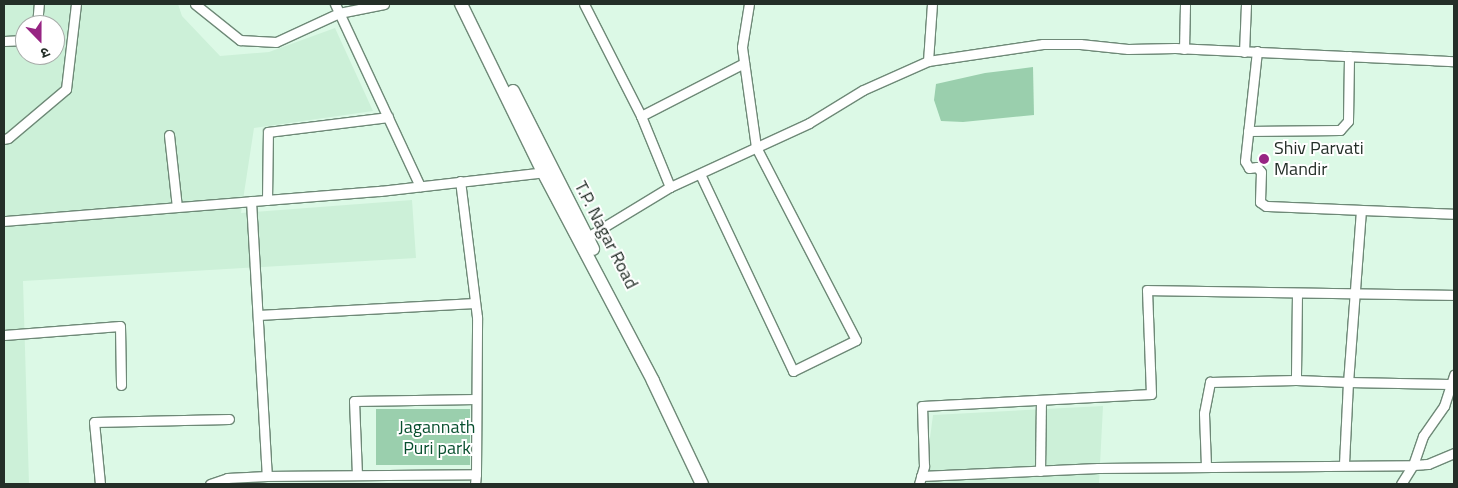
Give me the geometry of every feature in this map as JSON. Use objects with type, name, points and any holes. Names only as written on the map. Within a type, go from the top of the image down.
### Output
[{"type":"main road","points":[[460,4],[548,171]]},
{"type":"main road","name":"T.P. Nagar Road","points":[[468,4],[548,171],[650,358],[709,484]]},
{"type":"main road","points":[[584,239],[702,484]]},
{"type":"street","points":[[4,139],[8,138],[66,89],[76,4]]},
{"type":"street","points":[[195,4],[240,40],[276,42],[337,8],[384,4]]},
{"type":"street","points":[[584,4],[641,116],[670,187]]},
{"type":"street","points":[[700,174],[793,371],[856,340],[756,148],[742,48],[749,4]]},
{"type":"street","points":[[928,61],[932,4]]},
{"type":"street","points":[[1184,49],[1185,4]]},
{"type":"street","points":[[1244,52],[1246,4]]},
{"type":"street","points":[[337,8],[420,186]]},
{"type":"street","points":[[584,239],[670,187],[809,124],[863,90],[928,61],[1042,44],[1256,51],[1454,61]]},
{"type":"street","points":[[1256,51],[1245,161],[1249,168],[1257,167],[1261,172],[1260,202],[1266,206],[1454,214]]},
{"type":"street","points":[[1248,131],[1340,130],[1348,121],[1349,56]]},
{"type":"street","points":[[641,116],[744,62]]},
{"type":"street","points":[[267,200],[268,132],[388,117]]},
{"type":"street","points":[[169,135],[177,207]]},
{"type":"street","points":[[4,221],[420,186],[548,171]]},
{"type":"street","points":[[460,182],[475,303],[475,484]]},
{"type":"street","points":[[251,201],[267,476]]},
{"type":"street","points":[[1344,464],[1361,210]]},
{"type":"street","points":[[1454,295],[1147,290],[1151,394],[922,406],[920,480],[1040,470],[1344,464],[1413,465],[1428,464],[1454,453]]},
{"type":"street","points":[[1296,380],[1297,292]]},
{"type":"street","points":[[258,314],[475,303]]},
{"type":"street","points":[[4,335],[120,326],[121,385]]},
{"type":"street","points":[[1401,484],[1413,465],[1423,436],[1444,406],[1449,384],[1454,375]]},
{"type":"street","points":[[1206,466],[1204,413],[1210,382],[1296,380],[1449,384]]},
{"type":"street","points":[[357,475],[354,401],[476,399]]},
{"type":"street","points":[[1040,400],[1040,470]]},
{"type":"street","points":[[100,484],[94,422],[229,419]]},
{"type":"street","points":[[210,484],[227,478],[267,476],[476,474]]},
{"type":"shaded area","points":[[4,4],[178,4],[182,16],[220,56],[269,52],[335,28],[373,111],[254,128],[241,213],[412,200],[416,258],[23,281],[29,484],[4,484]]},
{"type":"shaded area","points":[[1103,406],[1099,484],[924,484],[933,415]]},
{"type":"green space","points":[[1033,67],[1034,115],[963,122],[941,121],[934,100],[936,84],[985,73]]},
{"type":"green space","name":"Jagannath Puri park","points":[[376,409],[470,409],[470,465],[376,465]]},
{"type":"place","name":"Shiv Parvati Mandir","points":[[1264,159]]}]
